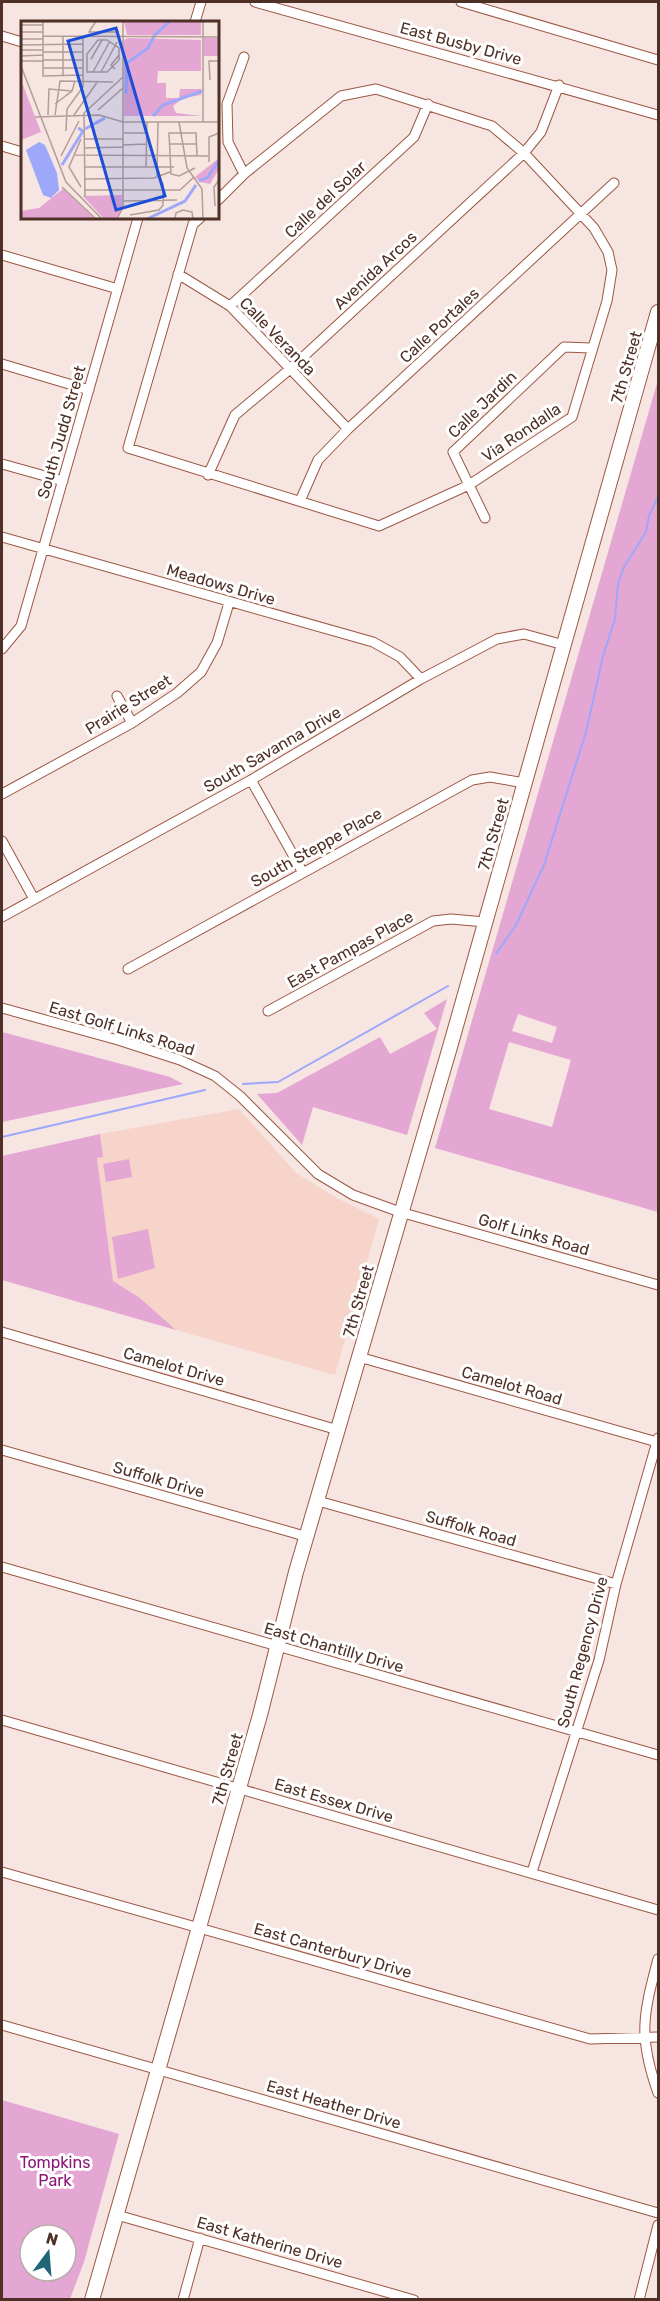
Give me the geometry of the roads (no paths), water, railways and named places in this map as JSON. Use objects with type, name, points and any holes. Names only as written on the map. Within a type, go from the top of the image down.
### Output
[{"type":"main road","name":"7th Street","points":[[92,2300],[239,1788],[276,1646],[658,312]]},
{"type":"street","points":[[195,21],[201,2]]},
{"type":"street","name":"East Busby Drive","points":[[255,2],[559,85],[658,115]]},
{"type":"street","points":[[465,2],[658,60]]},
{"type":"street","points":[[2,36],[21,42]]},
{"type":"street","points":[[244,57],[227,104],[228,142],[244,174]]},
{"type":"street","name":"Avenida Arcos","points":[[208,475],[235,414],[290,369],[524,153],[541,132],[559,85]]},
{"type":"street","name":"Via Rondalla","points":[[199,219],[193,224],[128,448],[208,475],[379,526],[469,485],[572,417],[607,301],[612,270],[608,252],[594,228],[524,153],[492,126],[376,89],[341,96],[244,174],[219,199]]},
{"type":"street","name":"Calle del Solar","points":[[230,306],[414,137],[428,104]]},
{"type":"street","points":[[2,146],[21,152]]},
{"type":"street","name":"Calle Portales","points":[[300,501],[318,460],[348,429],[614,183]]},
{"type":"street","name":"South Judd Street","points":[[2,649],[21,626],[138,219]]},
{"type":"street","points":[[2,255],[118,289]]},
{"type":"street","name":"Calle Veranda","points":[[178,274],[230,306],[348,429]]},
{"type":"street","name":"Calle Jardin","points":[[485,518],[453,452],[564,347],[591,348]]},
{"type":"street","points":[[2,364],[89,390]]},
{"type":"street","points":[[2,464],[63,481]]},
{"type":"street","name":"Meadows Drive","points":[[2,537],[373,642],[400,657],[421,680]]},
{"type":"street","name":"Prairie Street","points":[[2,794],[132,723],[177,693],[201,672],[217,644],[229,603]]},
{"type":"street","name":"South Savanna Drive","points":[[2,917],[251,780],[421,680],[496,639],[524,633],[564,645]]},
{"type":"street","points":[[117,696],[132,723]]},
{"type":"street","name":"South Steppe Place","points":[[128,969],[302,871],[472,780],[490,777],[524,783]]},
{"type":"street","points":[[251,780],[302,871]]},
{"type":"street","points":[[2,841],[34,899]]},
{"type":"street","name":"East Pampas Place","points":[[268,1011],[433,921],[451,919],[485,922]]},
{"type":"street","name":"East Golf Links Road","points":[[2,1008],[128,1043],[180,1060],[215,1076],[240,1096],[318,1174],[353,1195],[400,1212]]},
{"type":"street","name":"Golf Links Road","points":[[400,1212],[658,1285]]},
{"type":"street","name":"Camelot Drive","points":[[2,1332],[338,1430]]},
{"type":"street","name":"Camelot Road","points":[[359,1357],[658,1440]]},
{"type":"street","name":"South Regency Drive","points":[[532,1872],[599,1660],[616,1584],[658,1440]]},
{"type":"street","name":"Suffolk Drive","points":[[2,1450],[308,1537]]},
{"type":"street","name":"Suffolk Road","points":[[318,1501],[616,1584]]},
{"type":"street","name":"East Chantilly Drive","points":[[2,1567],[658,1755]]},
{"type":"street","name":"East Essex Drive","points":[[2,1720],[658,1910]]},
{"type":"street","name":"East Canterbury Drive","points":[[2,1872],[590,2039],[658,2037]]},
{"type":"street","points":[[658,1959],[645,2008],[644,2038],[650,2070],[658,2093]]},
{"type":"street","name":"East Heather Drive","points":[[2,2025],[658,2213]]},
{"type":"street","name":"East Katherine Drive","points":[[117,2214],[414,2300]]},
{"type":"street","points":[[639,2300],[658,2226]]},
{"type":"street","points":[[183,2300],[200,2238]]},
{"type":"waterway","points":[[496,954],[516,925],[544,865],[586,732],[603,656],[615,619],[618,584],[624,567],[646,532],[649,516],[658,496]]},
{"type":"waterway","points":[[243,1084],[278,1082],[448,986]]},
{"type":"waterway","points":[[2,1137],[205,1090]]},
{"type":"park label","name":"Tompkins Park","points":[[55,2171]]}]
